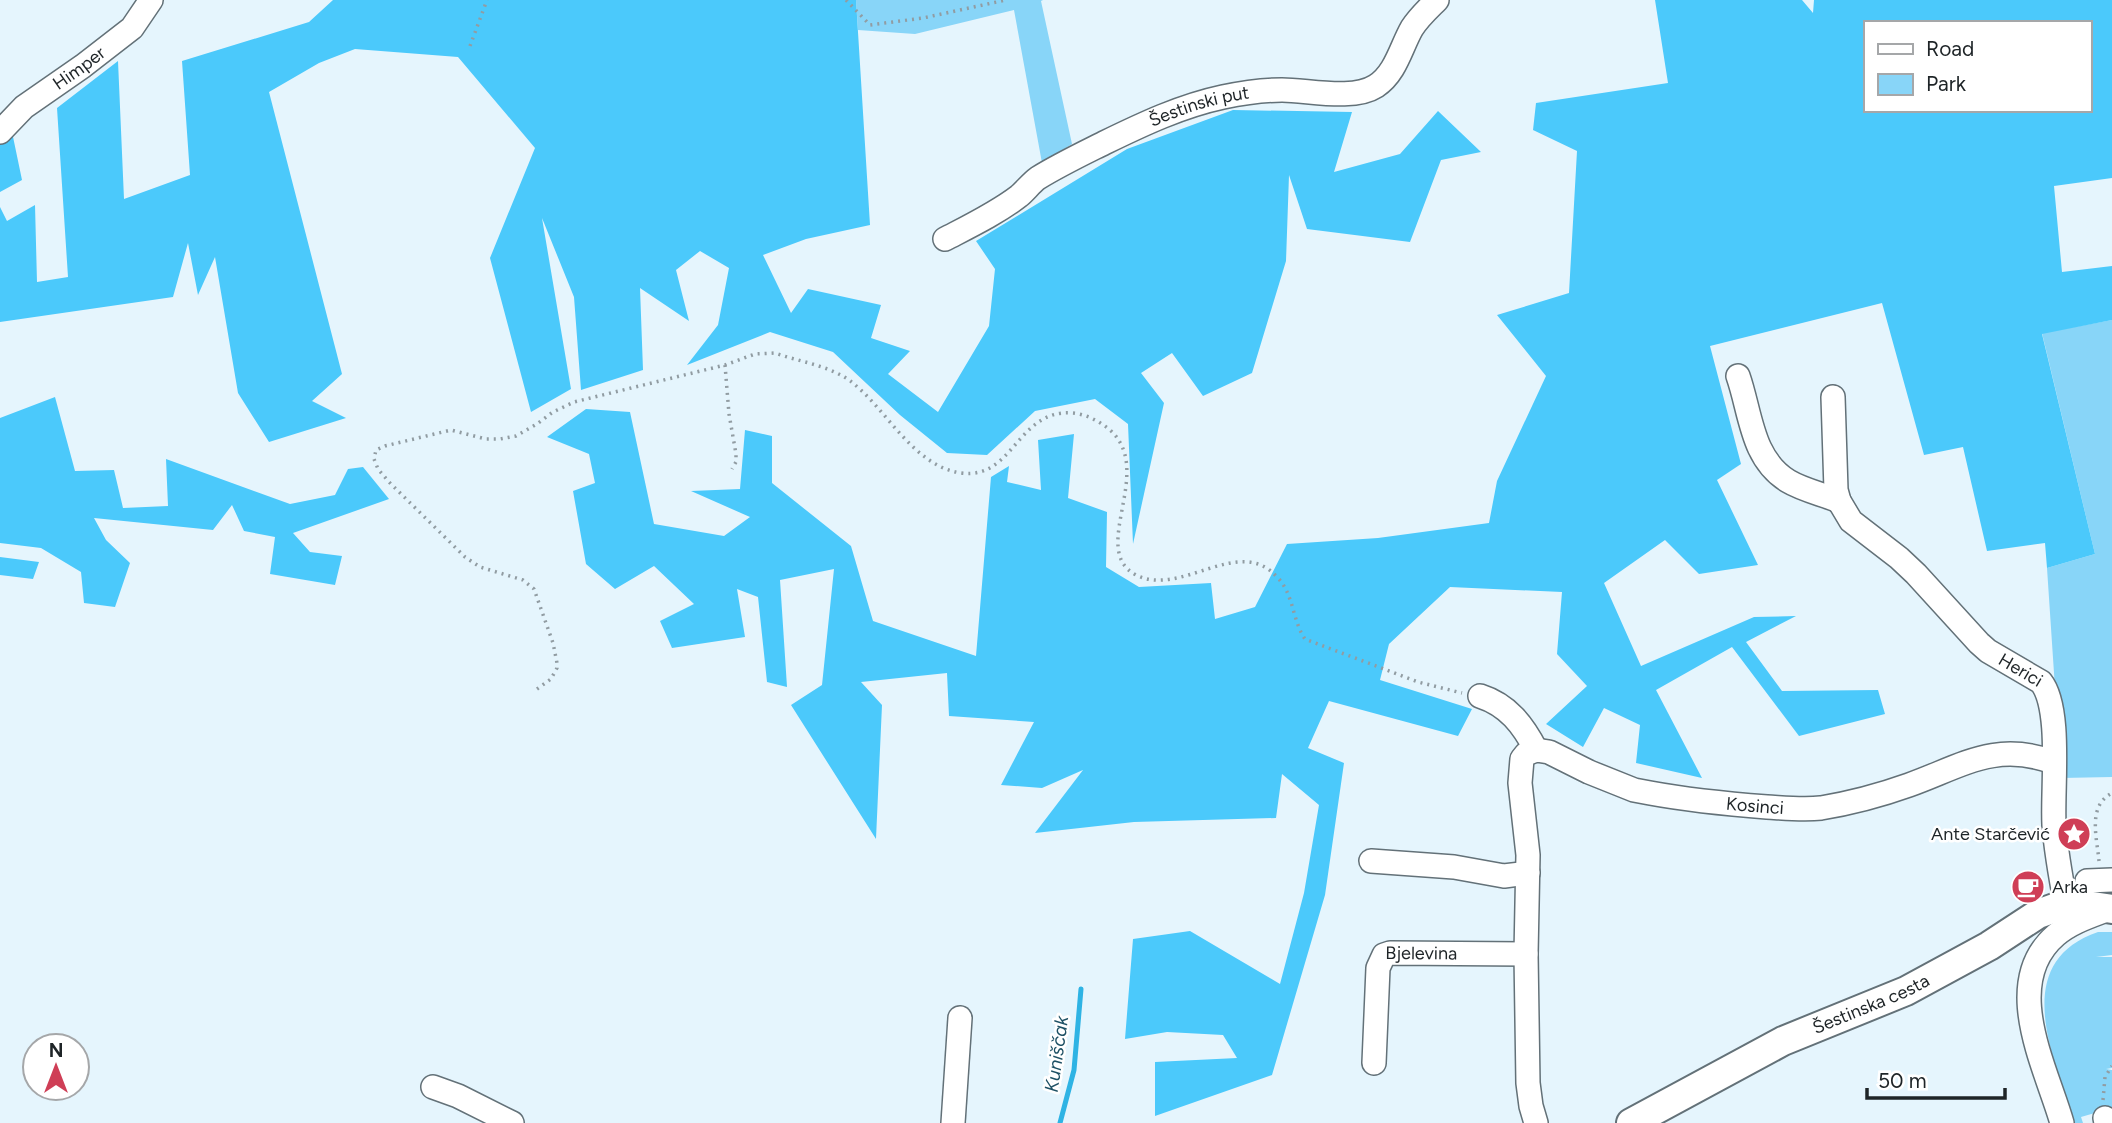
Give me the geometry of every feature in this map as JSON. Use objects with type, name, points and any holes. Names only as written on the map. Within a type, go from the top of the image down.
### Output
[{"type":"main road","name":"Šestinska cesta","points":[[1631,1123],[1783,1041],[1906,990],[1979,951],[2038,914],[2066,905],[2079,904],[2110,909]]},
{"type":"street","name":"Himper","points":[[0,132],[24,107],[132,28],[151,0]]},
{"type":"street","name":"Šestinski put","points":[[945,239],[1019,196],[1035,180],[1060,165],[1155,118],[1189,106],[1252,92],[1280,90],[1352,93],[1377,86],[1395,65],[1417,22],[1437,0]]},
{"type":"street","name":"Herici","points":[[1738,376],[1755,440],[1772,467],[1787,480],[1839,501],[1852,521],[1916,574],[1979,643],[2041,682],[2047,689],[2054,734],[2054,823],[2066,905]]},
{"type":"street","points":[[1833,397],[1836,490],[1839,501]]},
{"type":"street","points":[[1480,696],[1510,711],[1536,750],[1521,759],[1520,768],[1528,873],[1528,1083],[1536,1123]]},
{"type":"street","name":"Kosinci","points":[[1536,750],[1549,752],[1589,772],[1650,793],[1748,806],[1802,809],[1835,805],[1887,792],[1986,755],[2040,757],[2053,762]]},
{"type":"street","points":[[1371,861],[1454,867],[1504,876],[1528,873]]},
{"type":"street","points":[[2062,1123],[2031,1022],[2029,996],[2033,968],[2037,958],[2054,936],[2073,923],[2110,909]]},
{"type":"street","name":"Bjelevina","points":[[1374,1063],[1378,968],[1384,955],[1526,954]]},
{"type":"street","points":[[953,1123],[960,1018]]},
{"type":"street","points":[[433,1087],[458,1096],[512,1123]]},
{"type":"path","points":[[470,46],[487,0]]},
{"type":"path","points":[[846,0],[870,25],[923,18],[1006,0]]},
{"type":"path","points":[[537,689],[555,674],[557,663],[553,643],[534,589],[523,580],[480,567],[465,557],[382,475],[374,458],[376,450],[451,430],[486,439],[516,436],[553,412],[585,398],[725,365],[755,354],[775,353],[835,372],[856,386],[915,448],[933,462],[960,472],[976,472],[996,464],[1036,422],[1045,417],[1075,413],[1093,419],[1116,437],[1127,458],[1126,488],[1117,541],[1120,560],[1125,567],[1138,576],[1163,580],[1222,565],[1243,562],[1261,565],[1277,576],[1283,584],[1292,602],[1297,626],[1305,639],[1434,687],[1480,696]]},
{"type":"path","points":[[725,365],[736,454],[732,469]]},
{"type":"path","points":[[2100,881],[2095,811],[2104,797],[2112,793]]},
{"type":"path","points":[[2106,1121],[2102,1096],[2105,1077],[2112,1066]]},
{"type":"green space","points":[[856,0],[1043,0],[1041,1],[1072,144],[1042,163],[1014,10],[915,34],[858,30]]},
{"type":"green space","points":[[2112,320],[2112,777],[2061,778],[2047,568],[2095,554],[2042,333]]},
{"type":"green space","points":[[2098,932],[2112,932],[2112,955],[2096,957],[2112,957],[2112,1068],[2106,1069],[2112,1070],[2112,1108],[2081,1117],[2083,1123],[2075,1123],[2049,1043],[2045,1015],[2046,989],[2053,966],[2070,946]]},
{"type":"shaded area","points":[[333,0],[856,0],[870,225],[806,239],[763,255],[791,313],[808,289],[881,305],[871,338],[910,351],[888,374],[938,412],[989,326],[995,269],[976,241],[1127,149],[1233,110],[1352,112],[1334,172],[1400,154],[1438,111],[1481,152],[1441,160],[1410,242],[1307,229],[1289,175],[1286,261],[1252,373],[1203,396],[1172,353],[1141,373],[1164,403],[1133,544],[1128,424],[1095,399],[1035,411],[987,455],[947,453],[900,415],[833,352],[770,332],[687,365],[718,325],[729,268],[700,251],[676,270],[689,321],[640,288],[643,370],[581,390],[574,297],[542,218],[571,389],[531,412],[490,258],[535,148],[458,57],[355,49],[319,63],[269,92],[342,374],[312,401],[346,418],[269,442],[238,393],[215,257],[198,295],[188,243],[173,297],[0,322],[0,207],[7,221],[35,205],[37,282],[68,277],[57,108],[118,61],[124,199],[190,175],[182,61],[309,22]]},
{"type":"shaded area","points":[[1655,0],[1802,0],[1813,13],[1814,0],[2112,0],[2112,178],[2054,186],[2062,272],[2112,266],[2112,320],[2042,334],[2095,554],[2047,568],[2045,543],[1987,551],[1963,447],[1924,455],[1882,303],[1710,346],[1741,464],[1717,480],[1758,565],[1699,574],[1665,540],[1604,583],[1641,666],[1754,617],[1796,616],[1746,642],[1782,691],[1878,690],[1885,714],[1799,736],[1732,647],[1656,690],[1702,778],[1636,763],[1640,725],[1604,708],[1583,747],[1546,724],[1587,686],[1557,654],[1562,592],[1450,587],[1389,644],[1380,680],[1472,709],[1458,736],[1329,701],[1308,748],[1344,763],[1325,895],[1272,1075],[1155,1116],[1155,1062],[1237,1058],[1223,1035],[1167,1032],[1125,1039],[1133,939],[1190,931],[1280,984],[1304,893],[1319,805],[1282,774],[1276,818],[1134,822],[1035,833],[1083,770],[1042,788],[1001,785],[1034,722],[949,716],[947,673],[861,682],[882,705],[876,839],[791,705],[822,685],[834,569],[780,580],[787,687],[767,682],[758,597],[737,589],[745,637],[672,648],[660,621],[694,604],[654,566],[615,589],[586,564],[573,491],[595,483],[589,454],[547,437],[586,409],[630,412],[654,524],[724,536],[750,517],[691,491],[740,489],[745,430],[772,436],[772,483],[851,546],[873,621],[976,656],[991,477],[1009,466],[1007,482],[1041,490],[1038,440],[1074,434],[1068,498],[1107,512],[1106,567],[1139,587],[1211,583],[1215,619],[1255,607],[1287,544],[1378,538],[1489,523],[1497,481],[1546,376],[1497,315],[1569,293],[1577,151],[1533,130],[1536,103],[1668,83]]},
{"type":"shaded area","points":[[12,132],[22,180],[0,192],[0,145]]},
{"type":"shaded area","points":[[55,397],[75,471],[114,470],[123,508],[168,506],[166,459],[290,504],[335,495],[348,469],[363,467],[389,499],[293,533],[310,552],[342,556],[335,585],[270,574],[275,537],[244,531],[232,505],[213,530],[94,518],[106,540],[130,563],[115,607],[84,603],[81,572],[41,548],[0,543],[0,418]]},
{"type":"shaded area","points":[[0,557],[39,562],[33,579],[0,575]]},
{"type":"waterway","name":"Kuniščak","points":[[1060,1123],[1074,1070],[1081,989]]},
{"type":"place","name":"Ante Starčević","points":[[2074,834]]},
{"type":"place","name":"Arka","points":[[2028,887]]}]
